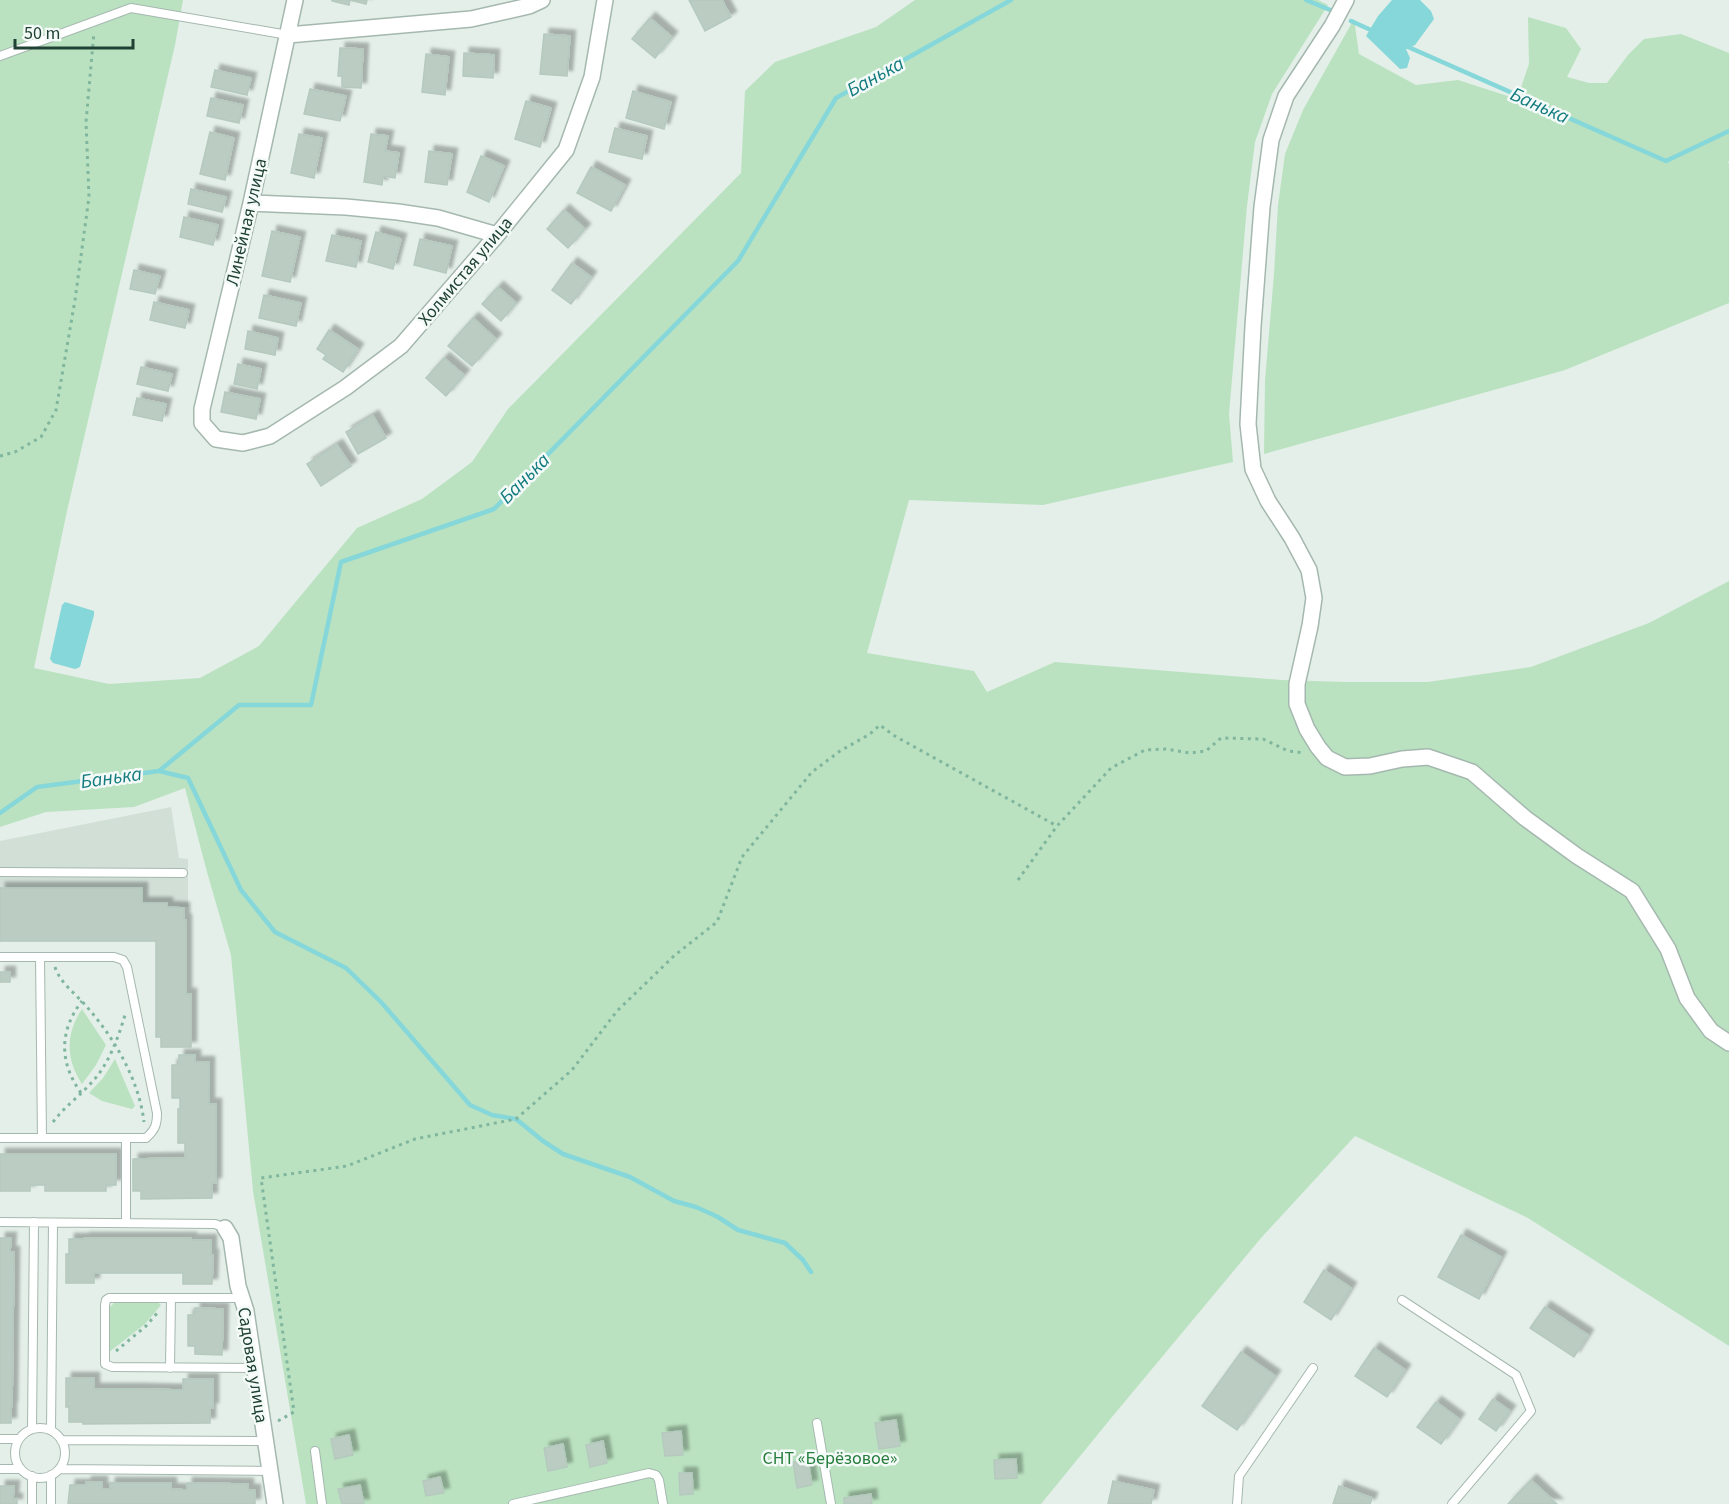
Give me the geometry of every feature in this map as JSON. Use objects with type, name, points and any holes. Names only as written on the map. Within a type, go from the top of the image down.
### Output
[{"type":"street","name":"Линейная улица","points":[[216,440],[202,423],[202,409],[251,203],[295,0]]},
{"type":"street","points":[[288,35],[471,19],[530,6],[542,0]]},
{"type":"street","name":"Холмистая улица","points":[[216,440],[243,444],[270,436],[345,388],[400,346],[496,236],[566,150],[592,77],[605,0]]},
{"type":"street","points":[[1346,0],[1332,26],[1286,96],[1271,140],[1261,219],[1252,336],[1248,424],[1253,469],[1268,501],[1309,570],[1314,598],[1297,684],[1297,704],[1307,729],[1327,758],[1344,767],[1370,766],[1402,759],[1428,757],[1472,772],[1525,818],[1577,856],[1632,891],[1668,949],[1687,998],[1711,1031],[1729,1043]]},
{"type":"street","points":[[251,203],[346,207],[398,212],[438,218],[496,236]]},
{"type":"street","name":"Садовая улица","points":[[225,1228],[231,1239],[238,1286],[246,1311],[275,1504]]},
{"type":"lane","points":[[0,56],[96,21],[130,4],[288,35]]},
{"type":"lane","points":[[0,872],[183,873]]},
{"type":"lane","points":[[0,957],[114,957],[123,960],[127,967],[157,1113],[154,1130],[146,1137],[0,1138]]},
{"type":"lane","points":[[40,957],[42,1138]]},
{"type":"lane","points":[[126,1138],[126,1223]]},
{"type":"lane","points":[[0,1222],[215,1224],[225,1228]]},
{"type":"lane","points":[[32,1429],[34,1222]]},
{"type":"lane","points":[[51,1430],[53,1223]]},
{"type":"lane","points":[[241,1298],[112,1297],[106,1300],[105,1364],[112,1367],[254,1368]]},
{"type":"lane","points":[[170,1368],[171,1298]]},
{"type":"lane","points":[[1402,1300],[1516,1375],[1531,1411],[1452,1504]]},
{"type":"lane","points":[[1237,1504],[1239,1476],[1313,1368]]},
{"type":"lane","points":[[817,1423],[831,1504]]},
{"type":"lane","points":[[32,1429],[51,1430],[61,1440],[65,1453],[64,1462],[60,1469],[51,1476],[44,1478],[32,1476],[21,1469],[16,1461],[15,1452],[19,1439],[32,1429]]},
{"type":"lane","points":[[0,1439],[19,1439]]},
{"type":"lane","points":[[61,1440],[265,1441]]},
{"type":"lane","points":[[315,1451],[322,1504]]},
{"type":"lane","points":[[0,1469],[21,1469]]},
{"type":"lane","points":[[60,1469],[270,1471]]},
{"type":"lane","points":[[513,1504],[649,1473],[656,1475],[659,1480],[663,1504]]},
{"type":"lane","points":[[32,1476],[32,1504]]},
{"type":"lane","points":[[51,1476],[51,1504]]},
{"type":"path","points":[[0,456],[15,452],[41,437],[56,410],[75,300],[89,197],[86,122],[96,21]]},
{"type":"path","points":[[263,1424],[281,1421],[294,1412],[261,1178],[347,1167],[415,1139],[516,1119],[572,1070],[617,1011],[675,955],[717,922],[742,857],[812,772],[880,725],[893,735],[1057,826]]},
{"type":"path","points":[[1018,880],[1057,826],[1111,768],[1145,750],[1166,749],[1190,753],[1206,751],[1221,738],[1263,739],[1288,751],[1306,753],[1318,747]]},
{"type":"path","points":[[51,957],[56,972],[82,1001],[129,1070],[141,1101],[146,1137]]},
{"type":"path","points":[[81,1093],[69,1072],[64,1049],[67,1029],[75,1009],[82,1001]]},
{"type":"path","points":[[42,1138],[59,1114],[94,1081],[114,1046],[125,1012]]},
{"type":"path","points":[[105,1359],[146,1326],[171,1298]]},
{"type":"shaded area","points":[[171,807],[179,858],[188,859],[188,907],[0,904],[0,841]]},
{"type":"green space","name":"СНТ «Берёзовое»","points":[[0,0],[183,0],[175,45],[67,511],[34,668],[109,684],[200,678],[259,646],[357,528],[422,499],[472,462],[508,409],[741,173],[745,91],[775,62],[876,27],[915,0],[1318,0],[1328,5],[1272,94],[1255,142],[1247,206],[1229,414],[1233,462],[1043,505],[909,500],[867,653],[974,671],[987,692],[1055,662],[1282,680],[1428,682],[1531,667],[1649,623],[1729,581],[1729,1346],[1528,1218],[1355,1136],[1261,1238],[1041,1504],[306,1504],[253,1191],[231,955],[185,788],[134,807],[46,812],[0,827]]},
{"type":"green space","points":[[1528,17],[1566,28],[1581,49],[1567,77],[1589,83],[1607,83],[1628,55],[1644,39],[1681,34],[1729,53],[1729,303],[1565,370],[1264,454],[1265,381],[1278,205],[1285,154],[1303,110],[1354,19],[1359,54],[1416,85],[1458,80],[1517,99],[1529,64]]},
{"type":"green space","points":[[82,1009],[106,1045],[96,1065],[82,1084],[70,1056],[70,1037],[76,1018]]},
{"type":"green space","points":[[115,1059],[135,1106],[132,1109],[102,1101],[89,1093],[103,1078]]},
{"type":"green space","points":[[115,1302],[157,1302],[161,1305],[145,1324],[108,1353],[109,1308]]},
{"type":"water","points":[[1392,0],[1420,0],[1431,11],[1434,19],[1415,45],[1406,49],[1410,58],[1407,68],[1400,69],[1366,36],[1378,16]]},
{"type":"water","points":[[65,602],[94,611],[80,667],[75,669],[53,663],[50,659],[62,605]]},
{"type":"building","points":[[332,0],[350,0],[349,5]]},
{"type":"building","points":[[350,0],[367,0],[366,4]]},
{"type":"building","points":[[689,0],[722,0],[731,17],[705,31]]},
{"type":"building","points":[[650,18],[672,37],[655,58],[632,39]]},
{"type":"building","points":[[544,34],[570,36],[567,76],[540,74]]},
{"type":"building","points":[[340,48],[363,49],[361,88],[342,87],[342,76],[338,76]]},
{"type":"building","points":[[464,53],[494,55],[493,78],[463,76]]},
{"type":"building","points":[[426,54],[449,57],[445,95],[422,92]]},
{"type":"building","points":[[215,70],[251,78],[247,95],[211,87]]},
{"type":"building","points":[[310,89],[346,96],[340,121],[304,114]]},
{"type":"building","points":[[633,91],[671,102],[664,129],[626,118]]},
{"type":"building","points":[[211,98],[243,105],[239,123],[207,116]]},
{"type":"building","points":[[526,101],[551,108],[540,147],[515,139]]},
{"type":"building","points":[[615,128],[647,136],[642,159],[609,152]]},
{"type":"building","points":[[210,132],[234,138],[225,180],[200,174]]},
{"type":"building","points":[[299,134],[322,138],[314,178],[291,173]]},
{"type":"building","points":[[371,134],[388,136],[385,151],[399,153],[395,178],[383,176],[382,185],[364,182]]},
{"type":"building","points":[[429,151],[452,154],[447,185],[425,182]]},
{"type":"building","points":[[481,156],[504,166],[489,202],[467,192]]},
{"type":"building","points":[[591,167],[625,185],[611,211],[577,193]]},
{"type":"building","points":[[191,189],[226,197],[222,212],[188,204]]},
{"type":"building","points":[[564,210],[585,229],[568,248],[547,229]]},
{"type":"building","points":[[184,217],[218,225],[213,245],[180,237]]},
{"type":"building","points":[[272,231],[300,237],[290,282],[262,276]]},
{"type":"building","points":[[376,232],[401,239],[393,269],[368,262]]},
{"type":"building","points":[[332,235],[361,241],[356,267],[326,261]]},
{"type":"building","points":[[420,239],[452,246],[446,273],[414,265]]},
{"type":"building","points":[[572,263],[591,277],[571,304],[552,290]]},
{"type":"building","points":[[134,270],[160,276],[155,294],[130,289]]},
{"type":"building","points":[[498,287],[516,303],[501,321],[482,304]]},
{"type":"building","points":[[264,295],[301,303],[296,326],[259,318]]},
{"type":"building","points":[[154,302],[189,310],[185,328],[150,320]]},
{"type":"building","points":[[473,318],[496,339],[472,366],[448,346]]},
{"type":"building","points":[[329,330],[358,349],[343,372],[323,359],[326,355],[317,349]]},
{"type":"building","points":[[248,331],[278,338],[275,355],[245,349]]},
{"type":"building","points":[[444,358],[464,375],[446,396],[426,378]]},
{"type":"building","points":[[238,364],[261,369],[257,389],[234,384]]},
{"type":"building","points":[[141,367],[172,374],[168,391],[137,384]]},
{"type":"building","points":[[225,392],[260,399],[256,419],[221,412]]},
{"type":"building","points":[[137,398],[166,404],[162,421],[133,415]]},
{"type":"building","points":[[373,416],[386,438],[358,454],[346,432]]},
{"type":"building","points":[[337,445],[351,466],[321,486],[307,464]]},
{"type":"building","points":[[0,888],[142,888],[142,903],[167,903],[167,907],[184,908],[186,994],[191,994],[191,1047],[161,1047],[161,1037],[156,1037],[156,941],[0,941]]},
{"type":"building","points":[[0,972],[10,972],[10,982],[0,982]]},
{"type":"building","points":[[179,1055],[195,1055],[195,1062],[209,1062],[209,1104],[216,1104],[216,1183],[212,1183],[212,1198],[141,1199],[141,1191],[133,1191],[133,1159],[185,1158],[185,1143],[178,1143],[180,1098],[172,1098],[172,1065],[179,1065]]},
{"type":"building","points":[[0,1154],[116,1154],[116,1185],[106,1185],[106,1191],[45,1191],[45,1185],[30,1185],[30,1191],[0,1191]]},
{"type":"building","points":[[1461,1235],[1501,1257],[1479,1299],[1438,1277]]},
{"type":"building","points":[[0,1238],[11,1238],[10,1252],[14,1252],[11,1423],[0,1423]]},
{"type":"building","points":[[69,1239],[211,1240],[212,1284],[183,1284],[183,1273],[94,1273],[94,1283],[66,1283],[66,1254],[69,1254]]},
{"type":"building","points":[[1324,1270],[1351,1288],[1331,1320],[1304,1302]]},
{"type":"building","points":[[1545,1307],[1588,1335],[1574,1357],[1530,1328]]},
{"type":"building","points":[[195,1308],[223,1309],[222,1355],[195,1354],[195,1346],[188,1346],[188,1315],[195,1315]]},
{"type":"building","points":[[1374,1348],[1405,1370],[1387,1397],[1355,1376]]},
{"type":"building","points":[[1241,1352],[1275,1376],[1237,1430],[1202,1406]]},
{"type":"building","points":[[66,1378],[94,1378],[94,1389],[183,1390],[183,1379],[213,1379],[213,1408],[210,1408],[210,1423],[83,1424],[83,1422],[69,1422],[69,1407],[66,1407]]},
{"type":"building","points":[[1493,1399],[1510,1411],[1496,1431],[1479,1419]]},
{"type":"building","points":[[1436,1402],[1459,1419],[1441,1444],[1417,1427]]},
{"type":"building","points":[[896,1420],[900,1446],[879,1449],[875,1423]]},
{"type":"building","points":[[681,1431],[683,1455],[665,1456],[662,1433]]},
{"type":"building","points":[[349,1435],[353,1455],[335,1459],[331,1439]]},
{"type":"building","points":[[603,1441],[607,1463],[590,1467],[586,1445]]},
{"type":"building","points":[[563,1444],[567,1467],[548,1471],[544,1448]]},
{"type":"building","points":[[1016,1459],[1017,1478],[995,1479],[994,1460]]},
{"type":"building","points":[[808,1460],[812,1485],[797,1488],[793,1462]]},
{"type":"building","points":[[679,1473],[692,1473],[693,1494],[680,1495]]},
{"type":"building","points":[[440,1477],[444,1493],[426,1496],[423,1481]]},
{"type":"building","points":[[1531,1480],[1557,1504],[1508,1504]]},
{"type":"building","points":[[1113,1481],[1154,1490],[1151,1504],[1108,1504]]},
{"type":"building","points":[[86,1482],[102,1482],[102,1489],[110,1489],[110,1483],[171,1483],[171,1489],[187,1490],[187,1483],[248,1484],[248,1490],[255,1490],[255,1504],[68,1504],[70,1485],[86,1485]]},
{"type":"building","points":[[360,1485],[364,1504],[342,1504],[338,1489]]},
{"type":"building","points":[[0,1486],[14,1486],[13,1499],[17,1499],[17,1504],[0,1504]]},
{"type":"building","points":[[1339,1486],[1372,1498],[1370,1504],[1333,1504]]},
{"type":"building","points":[[871,1494],[872,1504],[844,1504],[844,1498]]},
{"type":"waterway","name":"Банька","points":[[0,813],[37,787],[159,771],[239,705],[311,705],[341,562],[494,509],[738,261],[836,98],[1011,0]]},
{"type":"waterway","name":"Банька","points":[[1306,0],[1335,12]]},
{"type":"waterway","name":"Банька","points":[[1351,21],[1373,31]]},
{"type":"waterway","name":"Банька","points":[[1406,46],[1666,161],[1729,131]]},
{"type":"waterway","points":[[159,771],[188,778],[241,890],[275,932],[346,968],[381,1002],[470,1105],[492,1115],[516,1119],[563,1154],[630,1177],[674,1201],[696,1207],[718,1217],[738,1230],[785,1243],[803,1260],[811,1272]]}]
